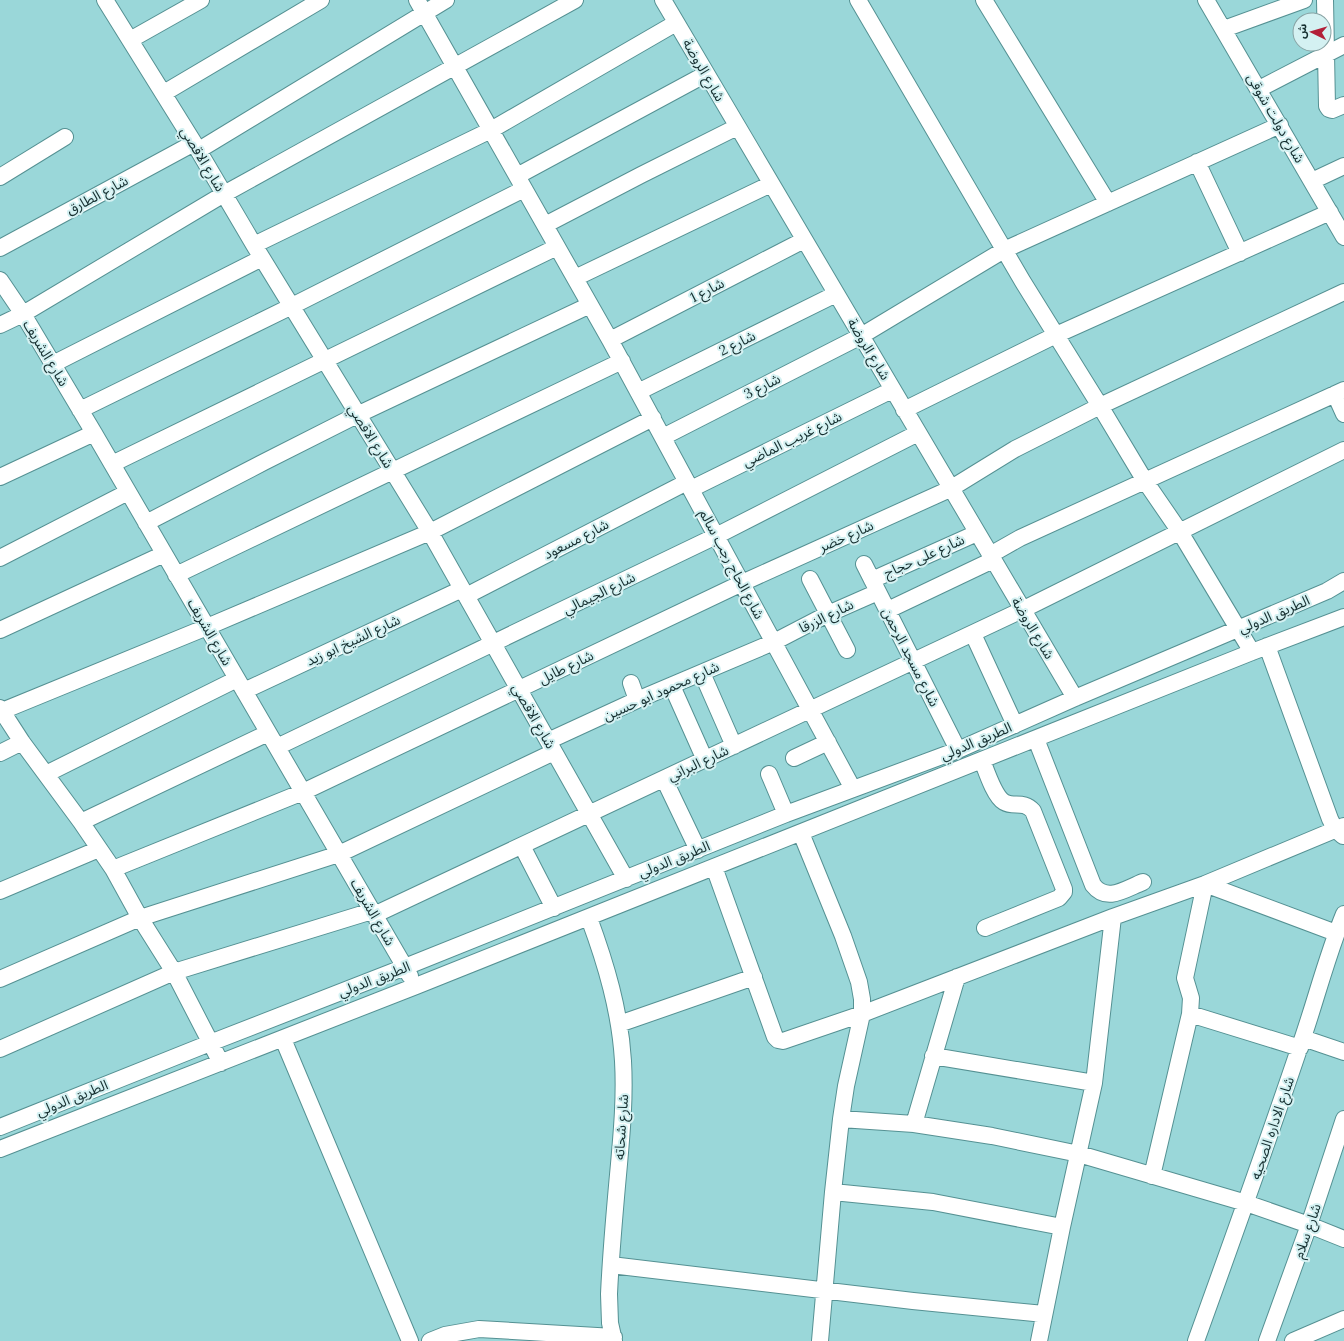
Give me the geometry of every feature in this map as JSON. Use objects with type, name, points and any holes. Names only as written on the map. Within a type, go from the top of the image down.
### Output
[{"type":"street","name":"شارع الاقصي","points":[[105,0],[164,93],[258,252],[430,532],[590,815],[618,882],[619,905]]},
{"type":"street","points":[[130,40],[202,0]]},
{"type":"street","points":[[164,93],[321,0]]},
{"type":"street","name":"شارع الطارق","points":[[0,248],[196,146],[420,7],[446,0]]},
{"type":"street","points":[[0,326],[23,314],[224,194],[575,0]]},
{"type":"street","name":"شارع الروضة","points":[[663,0],[950,489],[1075,698]]},
{"type":"street","points":[[858,0],[1004,250],[1145,481],[1180,532],[1252,652]]},
{"type":"street","points":[[984,0],[1108,203]]},
{"type":"street","name":"شارع دولت شوقى","points":[[1206,0],[1344,237]]},
{"type":"street","points":[[1224,29],[1304,0]]},
{"type":"street","points":[[1325,0],[1326,103],[1329,109],[1332,110],[1344,105]]},
{"type":"street","name":"شارع الحاج رجب سالم","points":[[420,7],[622,361],[828,742],[871,804]]},
{"type":"street","points":[[53,364],[258,252],[490,130],[676,23]]},
{"type":"street","points":[[1259,89],[1344,46]]},
{"type":"street","points":[[80,410],[292,306],[521,182],[706,74]]},
{"type":"street","name":"شارع 3","points":[[662,436],[861,336],[1004,250],[1280,125]]},
{"type":"street","points":[[545,225],[737,127]]},
{"type":"street","points":[[0,177],[65,137]]},
{"type":"street","points":[[1198,162],[1240,253]]},
{"type":"street","points":[[1312,182],[1344,166]]},
{"type":"street","points":[[575,278],[771,184]]},
{"type":"street","points":[[904,410],[1056,334],[1330,212]]},
{"type":"street","name":"شارع 1","points":[[610,340],[804,240]]},
{"type":"street","points":[[112,464],[557,247]]},
{"type":"street","name":"شارع الشريف","points":[[0,280],[23,314],[94,433],[416,986]]},
{"type":"street","name":"شارع خضر","points":[[742,583],[950,489],[1015,449],[1100,406],[1344,292]]},
{"type":"street","name":"شارع 2","points":[[638,392],[836,294]]},
{"type":"street","points":[[146,523],[358,415],[590,304]]},
{"type":"street","points":[[176,575],[622,361]]},
{"type":"street","name":"شارع غريب الماضي","points":[[689,485],[892,390]]},
{"type":"street","points":[[888,610],[991,557],[1020,538],[1339,392],[1344,414]]},
{"type":"street","points":[[221,1064],[174,972],[140,918],[113,869],[81,822],[22,742],[1,710],[207,627],[430,532],[653,418]]},
{"type":"street","points":[[0,477],[94,433]]},
{"type":"street","name":"شارع الجيمالي","points":[[277,747],[716,536],[918,433]]},
{"type":"street","name":"شارع البراني","points":[[0,1049],[174,972],[373,913],[590,815],[973,634],[1344,450]]},
{"type":"street","name":"شارع مسعود","points":[[464,592],[689,485]]},
{"type":"street","points":[[0,558],[128,492]]},
{"type":"street","name":"شارع على حجاج","points":[[875,586],[976,533]]},
{"type":"street","points":[[0,630],[164,554]]},
{"type":"street","name":"شارع مسجد الرحمن","points":[[864,564],[958,750]]},
{"type":"street","points":[[810,578],[847,650]]},
{"type":"street","name":"الطريق الدولي","points":[[0,1127],[554,908],[786,814],[958,750],[1075,698],[1327,592],[1344,581]]},
{"type":"street","name":"شارع طايل","points":[[113,869],[303,792],[742,583]]},
{"type":"street","name":"شارع الزرقا","points":[[774,642],[828,614],[875,586]]},
{"type":"street","name":"شارع الشيخ ابو زيد","points":[[46,774],[240,685],[464,592]]},
{"type":"street","name":"الطريق الدولي","points":[[0,1149],[221,1064],[1252,652],[1344,617]]},
{"type":"street","points":[[973,634],[1015,725]]},
{"type":"street","name":"شارع محمود ابو حسين","points":[[0,979],[140,918],[339,854],[551,747],[638,700],[774,642]]},
{"type":"street","points":[[714,867],[775,1037],[778,1040],[783,1041],[862,1014],[1113,916],[1205,884],[1341,831],[1330,819],[1268,646]]},
{"type":"street","points":[[702,673],[734,746]]},
{"type":"street","points":[[631,683],[638,700]]},
{"type":"street","points":[[672,686],[705,760]]},
{"type":"street","points":[[81,822],[268,733]]},
{"type":"street","points":[[1036,739],[1092,885],[1096,890],[1102,893],[1114,894],[1143,882]]},
{"type":"street","points":[[0,752],[22,742]]},
{"type":"street","points":[[794,758],[828,742]]},
{"type":"street","points":[[982,760],[1000,799],[1007,804],[1026,805],[1033,811],[1064,889],[1064,892],[1059,898],[985,928]]},
{"type":"street","points":[[769,774],[786,814]]},
{"type":"street","points":[[664,779],[698,850]]},
{"type":"street","points":[[801,833],[843,936],[859,982],[862,999],[862,1014],[846,1086],[832,1192],[820,1341]]},
{"type":"street","points":[[522,846],[554,908]]},
{"type":"street","points":[[0,892],[99,849]]},
{"type":"street","points":[[1205,884],[1336,933]]},
{"type":"street","points":[[1152,1176],[1190,1014],[1190,998],[1185,978],[1205,884]]},
{"type":"street","name":"شارع الاداره الصحيه","points":[[1196,1341],[1246,1203],[1301,1043],[1336,933],[1344,914]]},
{"type":"street","points":[[1039,1341],[1062,1227],[1094,1083],[1113,916]]},
{"type":"street","name":"شارع شحاته","points":[[589,918],[604,959],[612,988],[619,1024],[623,1061],[624,1098],[609,1308],[610,1323],[614,1339]]},
{"type":"street","points":[[914,1124],[957,977]]},
{"type":"street","points":[[619,1024],[754,978]]},
{"type":"street","points":[[1190,1014],[1301,1043],[1344,1052]]},
{"type":"street","points":[[284,1039],[410,1341]]},
{"type":"street","points":[[933,1056],[1094,1083]]},
{"type":"street","points":[[841,1119],[914,1124],[992,1136],[1079,1154],[1246,1203],[1344,1238]]},
{"type":"street","name":"شارع سلام","points":[[1267,1341],[1339,1148],[1344,1119]]},
{"type":"street","points":[[832,1192],[933,1202],[1062,1227]]},
{"type":"street","points":[[611,1265],[824,1291],[1044,1314]]},
{"type":"street","points":[[1293,1341],[1344,1319]]},
{"type":"street","points":[[430,1341],[445,1335],[479,1329],[614,1339]]}]
